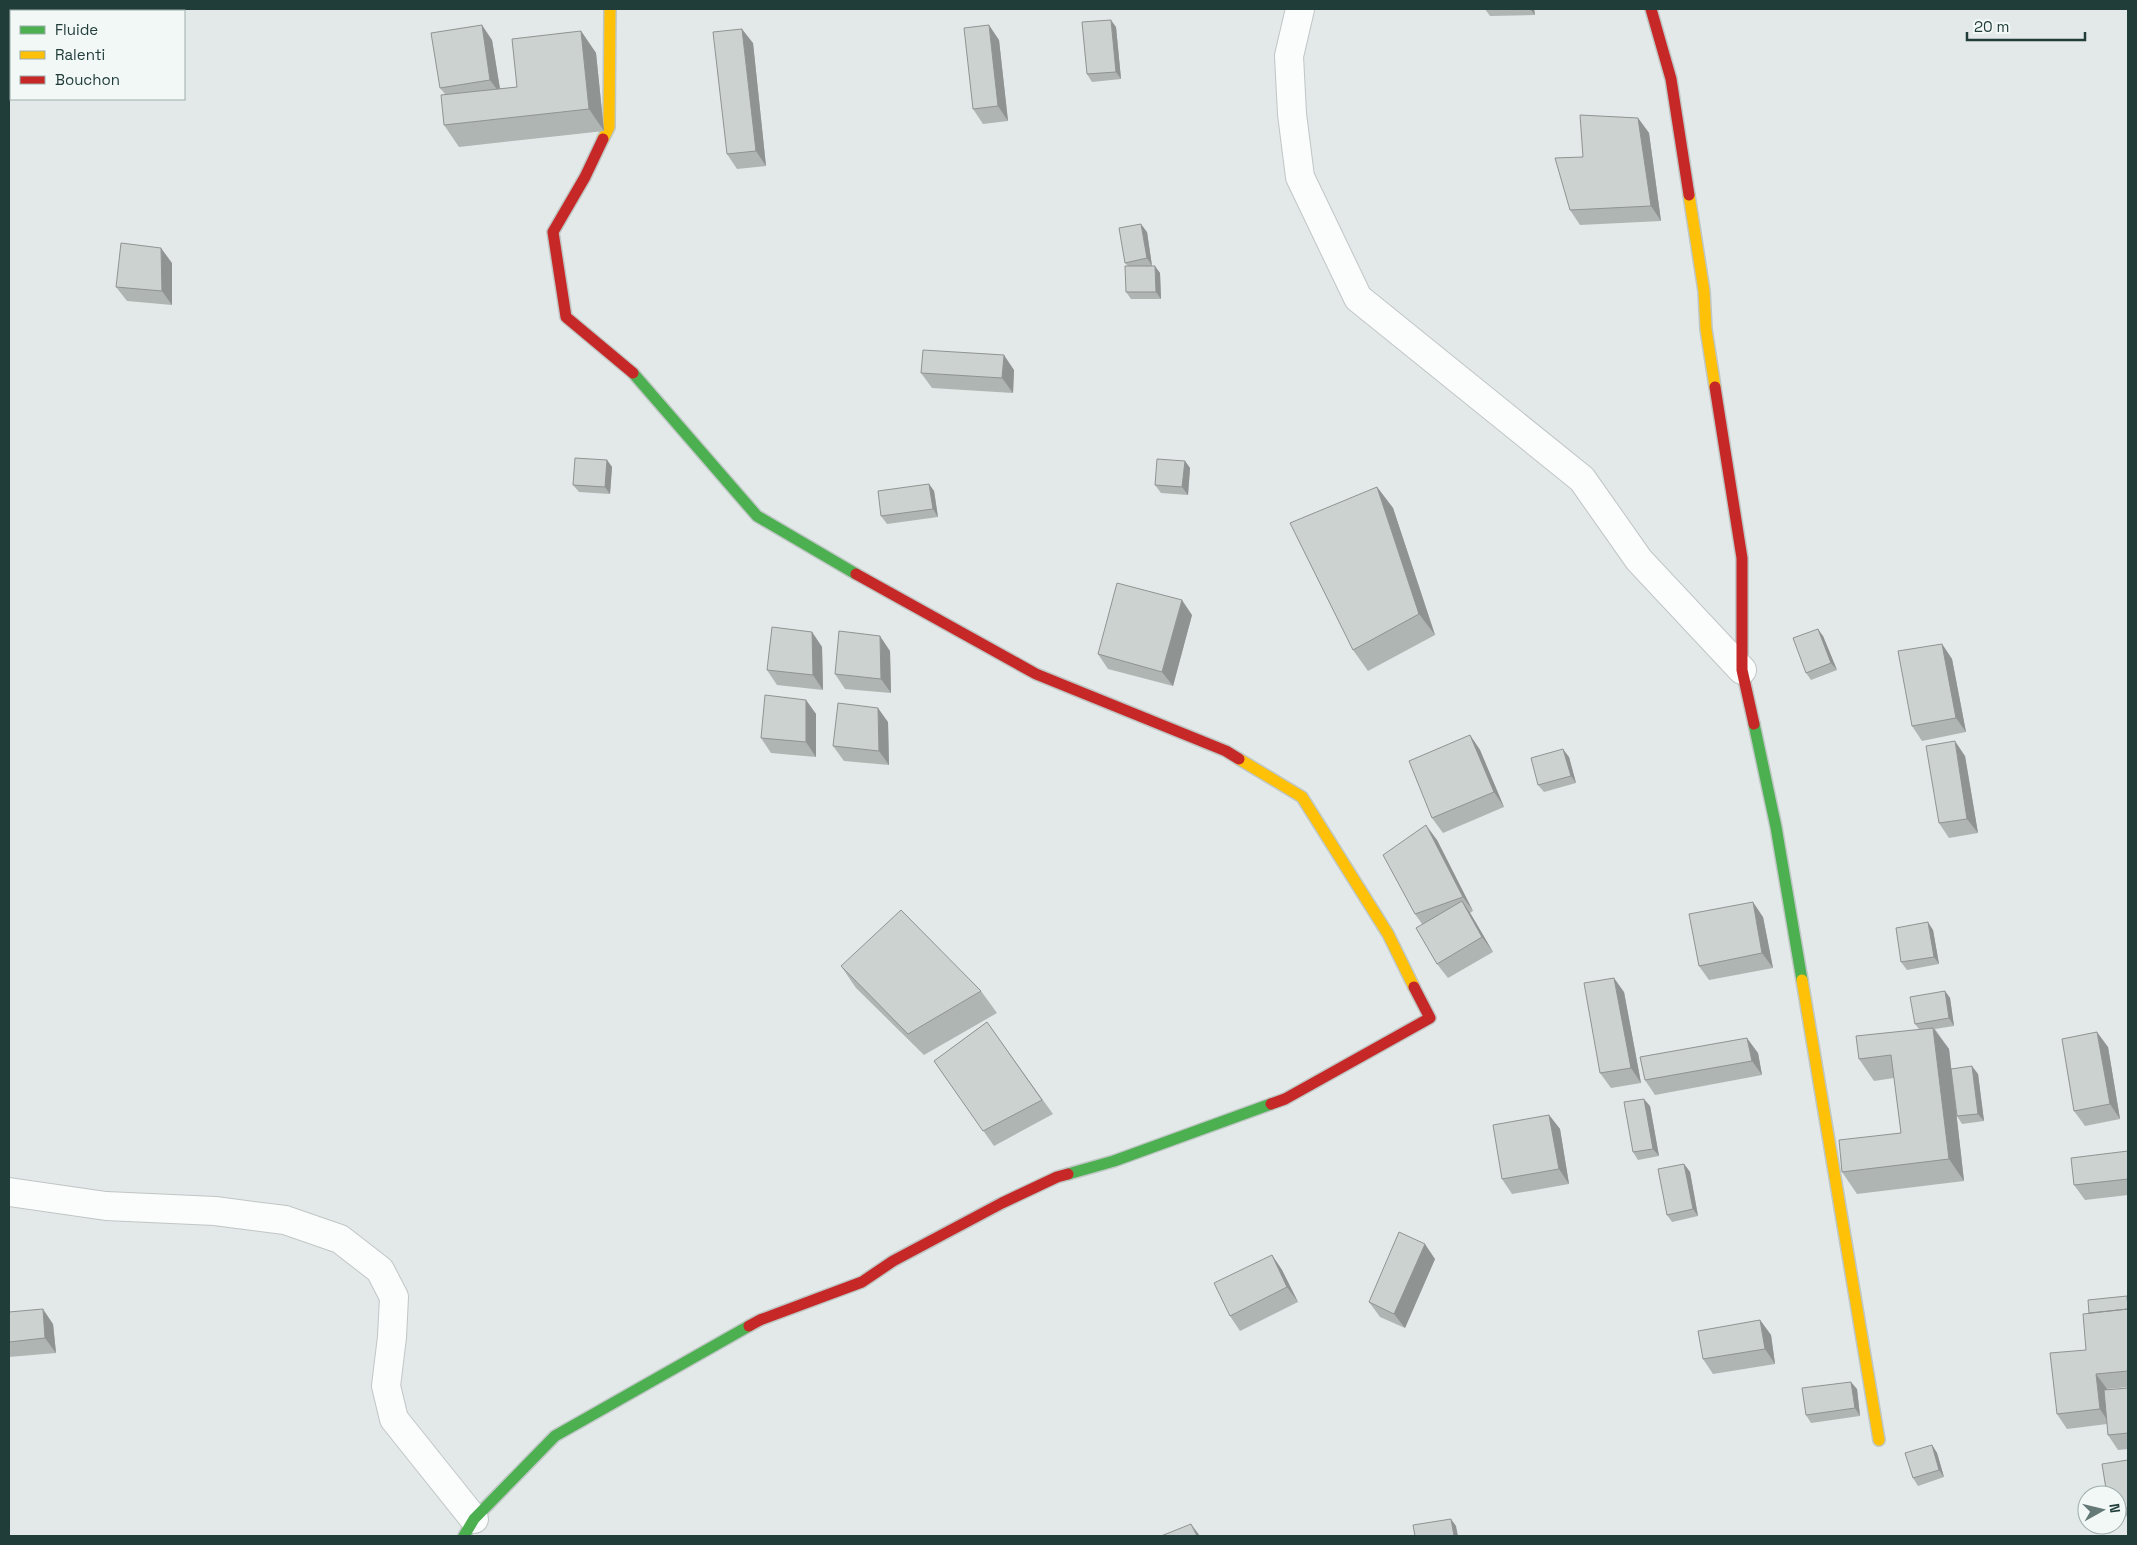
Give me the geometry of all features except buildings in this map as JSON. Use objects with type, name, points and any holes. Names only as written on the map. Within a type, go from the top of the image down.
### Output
[{"type":"street","points":[[9,1192],[106,1206],[215,1211],[284,1220],[340,1239],[380,1270],[394,1296],[392,1337],[386,1386],[394,1419],[469,1528],[554,1436],[760,1320],[862,1282],[893,1261],[1002,1203],[1057,1177],[1114,1161],[1285,1099],[1430,1018],[1388,934],[1302,797],[1226,751],[1036,674],[854,573],[757,516],[635,374],[566,317],[553,232],[585,177],[609,127],[610,9]]},
{"type":"street","points":[[1300,9],[1289,56],[1292,114],[1300,177],[1358,298],[1582,478],[1639,560],[1742,670]]},
{"type":"street","points":[[1651,9],[1672,89],[1704,291],[1706,328],[1742,558],[1742,670],[1776,826],[1880,1440]]},
{"type":"traffic: fast","points":[[633,373],[757,516],[856,574]]},
{"type":"traffic: fast","points":[[1754,724],[1776,827],[1802,980]]},
{"type":"traffic: fast","points":[[1068,1174],[1114,1161],[1271,1104]]},
{"type":"traffic: fast","points":[[464,1536],[474,1519],[555,1436],[749,1326]]},
{"type":"traffic: slow","points":[[603,139],[609,127],[610,9]]},
{"type":"traffic: slow","points":[[1689,195],[1704,291],[1706,329],[1715,387]]},
{"type":"traffic: slow","points":[[1239,759],[1302,797],[1388,934],[1414,987]]},
{"type":"traffic: slow","points":[[1802,980],[1879,1440]]},
{"type":"traffic: jam","points":[[1651,9],[1671,79],[1689,195]]},
{"type":"traffic: jam","points":[[603,139],[585,177],[553,232],[566,317],[633,373]]},
{"type":"traffic: jam","points":[[1715,387],[1742,558],[1742,670],[1754,724]]},
{"type":"traffic: jam","points":[[856,574],[1036,674],[1226,751],[1239,759]]},
{"type":"traffic: jam","points":[[1271,1104],[1285,1099],[1430,1018],[1414,987]]},
{"type":"traffic: jam","points":[[749,1326],[760,1320],[862,1282],[893,1261],[1002,1203],[1057,1177],[1068,1174]]}]
